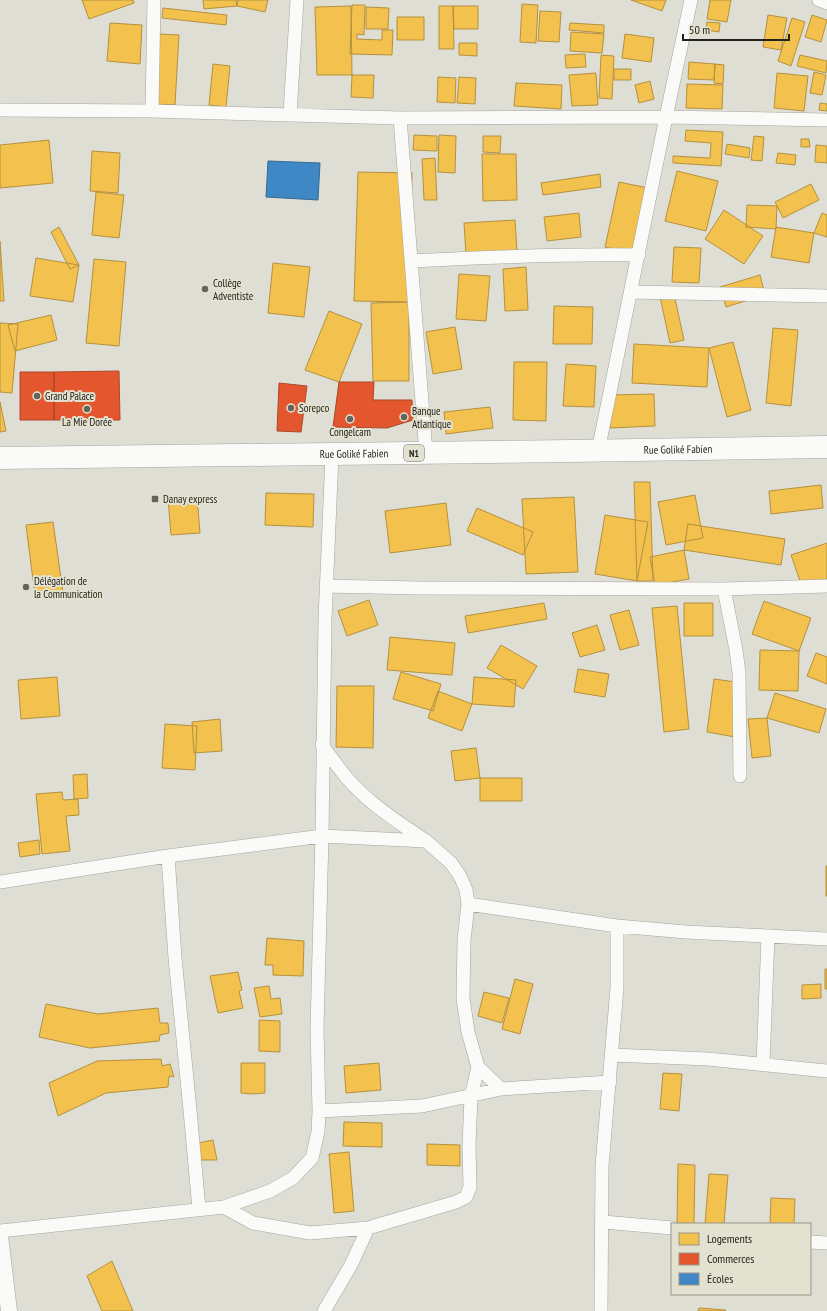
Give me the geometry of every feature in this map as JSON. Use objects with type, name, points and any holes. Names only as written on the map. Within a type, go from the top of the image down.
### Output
[{"type":"highway","name":"Rue Goliké Fabien","points":[[0,458],[827,447]]},
{"type":"street","points":[[152,111],[154,0]]},
{"type":"street","points":[[290,114],[297,0]]},
{"type":"street","points":[[598,451],[632,292],[666,117],[692,0]]},
{"type":"street","points":[[819,0],[827,3]]},
{"type":"street","points":[[0,110],[152,111],[400,118],[666,117],[827,120]]},
{"type":"street","points":[[400,118],[426,453]]},
{"type":"street","points":[[412,261],[505,256],[587,254],[639,255]]},
{"type":"street","points":[[632,292],[827,296]]},
{"type":"street","points":[[0,1231],[224,1207],[270,1191],[293,1178],[312,1158],[318,1132],[319,1111],[317,1030],[322,836],[322,745],[326,586],[332,454]]},
{"type":"street","points":[[326,586],[418,588],[724,589],[827,586]]},
{"type":"street","points":[[724,589],[739,673],[740,776]]},
{"type":"street","points":[[322,745],[347,778],[365,796],[388,815],[426,841],[451,863],[460,876],[466,890],[468,904],[464,940],[463,998],[468,1032],[478,1067],[500,1089]]},
{"type":"street","points":[[0,882],[168,856],[322,836],[426,841]]},
{"type":"street","points":[[168,856],[175,958],[199,1209]]},
{"type":"street","points":[[468,904],[617,926],[827,939]]},
{"type":"street","points":[[601,1311],[603,1222],[602,1166],[617,988],[617,926]]},
{"type":"street","points":[[763,1064],[768,936]]},
{"type":"street","points":[[612,1056],[701,1059],[827,1071]]},
{"type":"street","points":[[224,1207],[253,1223],[310,1233],[368,1228],[456,1202],[466,1197],[470,1187],[469,1146],[471,1097],[478,1067]]},
{"type":"street","points":[[319,1111],[422,1106],[471,1097],[500,1089],[610,1082]]},
{"type":"street","points":[[603,1222],[671,1228]]},
{"type":"street","points":[[324,1311],[351,1265],[368,1228]]},
{"type":"street","points":[[0,1236],[9,1311]]},
{"type":"street","points":[[811,1242],[827,1244]]},
{"type":"building: Logements","points":[[82,0],[133,0],[134,3],[89,19]]},
{"type":"building: Logements","points":[[203,0],[236,0],[237,6],[204,9]]},
{"type":"building: Logements","points":[[238,0],[268,0],[265,12],[237,6]]},
{"type":"building: Logements","points":[[631,0],[666,0],[662,11]]},
{"type":"building: Logements","points":[[710,0],[731,0],[727,22],[707,19]]},
{"type":"building: Logements","points":[[522,4],[538,5],[536,43],[520,42]]},
{"type":"building: Logements","points":[[352,5],[365,5],[364,35],[357,34],[357,39],[382,40],[382,30],[393,30],[392,55],[350,54]]},
{"type":"building: Logements","points":[[351,6],[352,75],[317,75],[315,7]]},
{"type":"building: Logements","points":[[439,6],[453,6],[454,49],[439,49]]},
{"type":"building: Logements","points":[[453,6],[478,6],[478,29],[454,29]]},
{"type":"building: Logements","points":[[366,7],[389,8],[388,29],[366,29]]},
{"type":"building: Logements","points":[[163,8],[227,15],[226,25],[162,18]]},
{"type":"building: Logements","points":[[540,11],[561,12],[559,42],[538,41]]},
{"type":"building: Logements","points":[[768,15],[787,18],[781,50],[763,47]]},
{"type":"building: Logements","points":[[812,15],[827,20],[821,42],[805,37]]},
{"type":"building: Logements","points":[[397,17],[424,17],[424,40],[397,40]]},
{"type":"building: Logements","points":[[792,18],[805,22],[791,66],[778,61]]},
{"type":"building: Logements","points":[[707,22],[720,23],[719,32],[706,30]]},
{"type":"building: Logements","points":[[110,23],[142,25],[140,64],[107,61]]},
{"type":"building: Logements","points":[[570,23],[604,25],[604,33],[569,30]]},
{"type":"building: Logements","points":[[571,32],[604,34],[602,53],[570,51]]},
{"type":"building: Logements","points":[[159,34],[179,35],[175,105],[155,104]]},
{"type":"building: Logements","points":[[625,34],[654,38],[651,62],[622,58]]},
{"type":"building: Logements","points":[[459,43],[477,43],[477,56],[459,55]]},
{"type":"building: Logements","points":[[585,54],[586,67],[566,68],[565,55]]},
{"type":"building: Logements","points":[[601,55],[614,56],[612,99],[599,98]]},
{"type":"building: Logements","points":[[800,55],[827,61],[826,73],[797,66]]},
{"type":"building: Logements","points":[[689,62],[715,64],[714,80],[688,79]]},
{"type":"building: Logements","points":[[213,64],[230,66],[226,107],[209,105]]},
{"type":"building: Logements","points":[[715,64],[724,65],[723,84],[714,83]]},
{"type":"building: Logements","points":[[614,69],[631,69],[631,80],[614,80]]},
{"type":"building: Logements","points":[[814,72],[826,75],[822,95],[810,93]]},
{"type":"building: Logements","points":[[596,73],[598,105],[572,106],[569,75]]},
{"type":"building: Logements","points":[[777,73],[808,76],[804,111],[774,108]]},
{"type":"building: Logements","points":[[352,75],[374,75],[373,98],[351,97]]},
{"type":"building: Logements","points":[[438,77],[456,78],[455,103],[437,102]]},
{"type":"building: Logements","points":[[459,77],[476,78],[475,104],[457,103]]},
{"type":"building: Logements","points":[[650,81],[654,99],[639,103],[635,85]]},
{"type":"building: Logements","points":[[516,83],[562,85],[561,109],[514,106]]},
{"type":"building: Logements","points":[[687,84],[723,85],[722,109],[686,108]]},
{"type":"building: Logements","points":[[820,103],[827,104],[827,111],[819,110]]},
{"type":"building: Logements","points":[[686,130],[723,132],[721,166],[673,163],[673,156],[710,158],[711,143],[685,141]]},
{"type":"building: Logements","points":[[414,135],[437,136],[437,151],[413,150]]},
{"type":"building: Logements","points":[[439,135],[456,136],[455,173],[438,172]]},
{"type":"building: Logements","points":[[483,136],[501,136],[500,153],[483,152]]},
{"type":"building: Logements","points":[[754,136],[764,137],[762,161],[751,160]]},
{"type":"building: Logements","points":[[801,139],[809,139],[810,147],[801,147]]},
{"type":"building: Logements","points":[[49,140],[53,183],[0,188],[0,145]]},
{"type":"building: Logements","points":[[727,144],[750,148],[749,158],[725,154]]},
{"type":"building: Logements","points":[[816,145],[827,146],[827,163],[815,162]]},
{"type":"building: Logements","points":[[92,151],[120,153],[118,193],[90,191]]},
{"type":"building: Logements","points":[[778,153],[796,155],[795,165],[776,163]]},
{"type":"building: Logements","points":[[482,154],[516,154],[517,200],[483,201]]},
{"type":"building: Logements","points":[[435,158],[437,200],[424,200],[422,159]]},
{"type":"building: Logements","points":[[677,171],[718,181],[706,231],[665,221]]},
{"type":"building: Logements","points":[[358,172],[412,173],[409,302],[354,301]]},
{"type":"building: Logements","points":[[600,174],[601,187],[543,195],[541,183]]},
{"type":"building: Logements","points":[[619,182],[653,189],[639,255],[605,247]]},
{"type":"building: Logements","points":[[811,184],[819,200],[783,218],[775,202]]},
{"type":"building: Logements","points":[[96,192],[124,195],[119,238],[92,235]]},
{"type":"building: Logements","points":[[747,205],[777,206],[776,229],[746,227]]},
{"type":"building: Logements","points":[[724,210],[763,236],[744,264],[705,239]]},
{"type":"building: Logements","points":[[579,213],[581,237],[547,241],[544,217]]},
{"type":"building: Logements","points":[[822,213],[827,215],[827,237],[814,233]]},
{"type":"building: Logements","points":[[515,220],[517,251],[466,255],[464,223]]},
{"type":"building: Logements","points":[[59,227],[79,265],[70,269],[51,232]]},
{"type":"building: Logements","points":[[776,227],[814,233],[809,263],[771,257]]},
{"type":"building: Logements","points":[[0,241],[4,301],[0,301]]},
{"type":"building: Logements","points":[[674,247],[701,248],[699,283],[672,282]]},
{"type":"building: Logements","points":[[36,258],[79,265],[73,302],[30,296]]},
{"type":"building: Logements","points":[[94,259],[126,262],[119,346],[86,343]]},
{"type":"building: Logements","points":[[273,263],[310,267],[304,317],[268,313]]},
{"type":"building: Logements","points":[[526,267],[528,310],[505,311],[503,269]]},
{"type":"building: Logements","points":[[459,274],[490,276],[486,321],[456,319]]},
{"type":"building: Logements","points":[[760,275],[765,295],[726,307],[720,287]]},
{"type":"building: Logements","points":[[674,294],[684,340],[670,343],[660,297]]},
{"type":"building: Logements","points":[[409,302],[409,381],[373,381],[371,303]]},
{"type":"building: Logements","points":[[554,306],[593,307],[592,344],[553,344]]},
{"type":"building: Logements","points":[[329,311],[362,324],[339,382],[305,370]]},
{"type":"building: Logements","points":[[51,315],[57,340],[15,351],[8,325]]},
{"type":"building: Logements","points":[[0,323],[18,324],[12,393],[0,392]]},
{"type":"building: Logements","points":[[455,327],[462,369],[433,374],[426,332]]},
{"type":"building: Logements","points":[[773,328],[798,330],[791,406],[766,403]]},
{"type":"building: Logements","points":[[733,342],[751,410],[727,417],[709,348]]},
{"type":"building: Logements","points":[[634,344],[709,348],[707,387],[632,383]]},
{"type":"building: Logements","points":[[514,362],[547,362],[546,421],[513,420]]},
{"type":"building: Logements","points":[[566,364],[596,366],[594,407],[563,406]]},
{"type":"building: Logements","points":[[654,394],[655,426],[610,428],[610,395]]},
{"type":"building: Logements","points":[[0,402],[6,431],[0,432]]},
{"type":"building: Logements","points":[[490,407],[493,428],[446,434],[444,412]]},
{"type":"building: Logements","points":[[634,482],[650,482],[653,581],[637,581]]},
{"type":"building: Logements","points":[[821,485],[823,508],[771,514],[769,491]]},
{"type":"building: Logements","points":[[266,493],[314,494],[313,527],[265,525]]},
{"type":"building: Logements","points":[[695,495],[703,538],[666,545],[658,502]]},
{"type":"building: Logements","points":[[197,496],[200,533],[171,535],[168,498]]},
{"type":"building: Logements","points":[[574,497],[578,572],[526,574],[522,499]]},
{"type":"building: Logements","points":[[446,503],[451,545],[390,553],[385,511]]},
{"type":"building: Logements","points":[[477,508],[533,532],[523,555],[467,531]]},
{"type":"building: Logements","points":[[605,515],[648,522],[637,581],[595,574]]},
{"type":"building: Logements","points":[[53,522],[63,592],[35,596],[26,525]]},
{"type":"building: Logements","points":[[688,524],[785,539],[781,565],[684,550]]},
{"type":"building: Logements","points":[[827,543],[827,579],[802,587],[791,555]]},
{"type":"building: Logements","points":[[684,550],[689,579],[655,585],[650,557]]},
{"type":"building: Logements","points":[[369,600],[378,625],[347,636],[338,611]]},
{"type":"building: Logements","points":[[764,601],[811,618],[799,651],[752,634]]},
{"type":"building: Logements","points":[[544,603],[547,619],[468,633],[465,616]]},
{"type":"building: Logements","points":[[684,603],[713,603],[713,636],[684,636]]},
{"type":"building: Logements","points":[[677,606],[689,729],[664,732],[652,608]]},
{"type":"building: Logements","points":[[629,610],[639,645],[620,650],[610,615]]},
{"type":"building: Logements","points":[[597,625],[605,650],[580,657],[572,633]]},
{"type":"building: Logements","points":[[390,637],[455,643],[452,675],[387,670]]},
{"type":"building: Logements","points":[[501,645],[537,666],[523,689],[487,668]]},
{"type":"building: Logements","points":[[760,650],[799,651],[798,691],[759,690]]},
{"type":"building: Logements","points":[[816,653],[827,657],[827,684],[807,676]]},
{"type":"building: Logements","points":[[578,669],[609,674],[605,697],[574,692]]},
{"type":"building: Logements","points":[[401,672],[441,684],[433,711],[393,699]]},
{"type":"building: Logements","points":[[57,677],[60,716],[21,719],[18,680]]},
{"type":"building: Logements","points":[[474,677],[516,680],[514,707],[472,704]]},
{"type":"building: Logements","points":[[714,679],[743,683],[735,737],[707,732]]},
{"type":"building: Logements","points":[[337,686],[374,686],[373,748],[336,747]]},
{"type":"building: Logements","points":[[438,691],[472,704],[462,731],[428,718]]},
{"type":"building: Logements","points":[[775,693],[826,709],[819,733],[767,718]]},
{"type":"building: Logements","points":[[767,718],[771,756],[752,758],[748,719]]},
{"type":"building: Logements","points":[[220,719],[222,751],[194,753],[192,722]]},
{"type":"building: Logements","points":[[165,724],[197,726],[195,770],[162,768]]},
{"type":"building: Logements","points":[[476,748],[480,778],[455,781],[451,751]]},
{"type":"building: Logements","points":[[87,774],[88,798],[74,799],[73,775]]},
{"type":"building: Logements","points":[[480,778],[522,778],[522,801],[480,801]]},
{"type":"building: Logements","points":[[62,792],[63,800],[78,799],[79,815],[66,816],[70,851],[42,854],[36,794]]},
{"type":"building: Logements","points":[[39,840],[40,854],[20,857],[18,843]]},
{"type":"building: Logements","points":[[827,866],[827,896],[826,896]]},
{"type":"building: Logements","points":[[267,938],[304,941],[303,976],[273,975],[273,965],[265,965]]},
{"type":"building: Logements","points":[[825,969],[827,969],[827,989],[825,989]]},
{"type":"building: Logements","points":[[238,972],[242,990],[239,991],[243,1008],[218,1013],[210,976]]},
{"type":"building: Logements","points":[[515,979],[533,984],[520,1034],[502,1029]]},
{"type":"building: Logements","points":[[821,984],[821,998],[802,999],[802,985]]},
{"type":"building: Logements","points":[[269,986],[271,999],[280,998],[282,1014],[260,1017],[254,988]]},
{"type":"building: Logements","points":[[484,992],[509,998],[502,1023],[478,1016]]},
{"type":"building: Logements","points":[[46,1004],[98,1014],[158,1008],[160,1023],[168,1023],[169,1033],[160,1035],[159,1041],[90,1048],[39,1037]]},
{"type":"building: Logements","points":[[259,1020],[280,1021],[280,1052],[259,1051]]},
{"type":"building: Logements","points":[[161,1059],[162,1066],[170,1064],[174,1077],[169,1076],[168,1087],[106,1093],[58,1116],[49,1083],[97,1061]]},
{"type":"building: Logements","points":[[241,1063],[265,1063],[265,1093],[241,1093]]},
{"type":"building: Logements","points":[[379,1063],[381,1090],[346,1093],[344,1066]]},
{"type":"building: Logements","points":[[663,1073],[682,1074],[679,1111],[660,1109]]},
{"type":"building: Logements","points":[[344,1122],[382,1123],[382,1147],[343,1146]]},
{"type":"building: Logements","points":[[213,1140],[217,1160],[201,1160],[198,1143]]},
{"type":"building: Logements","points":[[427,1144],[460,1145],[460,1166],[427,1165]]},
{"type":"building: Logements","points":[[349,1152],[354,1211],[334,1213],[329,1154]]},
{"type":"building: Logements","points":[[678,1164],[695,1165],[694,1223],[677,1223]]},
{"type":"building: Logements","points":[[709,1174],[728,1175],[724,1223],[705,1223]]},
{"type":"building: Logements","points":[[771,1198],[795,1199],[794,1223],[770,1223]]},
{"type":"building: Logements","points":[[112,1261],[133,1311],[102,1311],[87,1276]]},
{"type":"building: Logements","points":[[699,1308],[726,1310],[698,1311]]},
{"type":"building: Commerces","points":[[119,371],[120,420],[54,420],[54,372]]},
{"type":"building: Commerces","name":"Grand Palace","points":[[20,372],[54,372],[54,420],[20,420]]},
{"type":"building: Commerces","points":[[339,382],[374,382],[373,400],[412,400],[413,420],[387,428],[333,427]]},
{"type":"building: Commerces","name":"Sorepco","points":[[279,383],[307,386],[301,432],[277,431]]},
{"type":"building: Écoles","points":[[268,161],[320,163],[318,200],[266,197]]},
{"type":"place","name":"Collège Adventiste","points":[[205,289]]},
{"type":"place","name":"Grand Palace","points":[[37,396]]},
{"type":"place","name":"Sorepco","points":[[291,408]]},
{"type":"place","name":"La Mie Dorée","points":[[87,409]]},
{"type":"place","name":"Banque Atlantique","points":[[404,417]]},
{"type":"place","name":"Congelcam","points":[[350,419]]},
{"type":"place","name":"Danay express","points":[[155,499]]},
{"type":"place","name":"Délégation de la Communication","points":[[26,587]]}]
